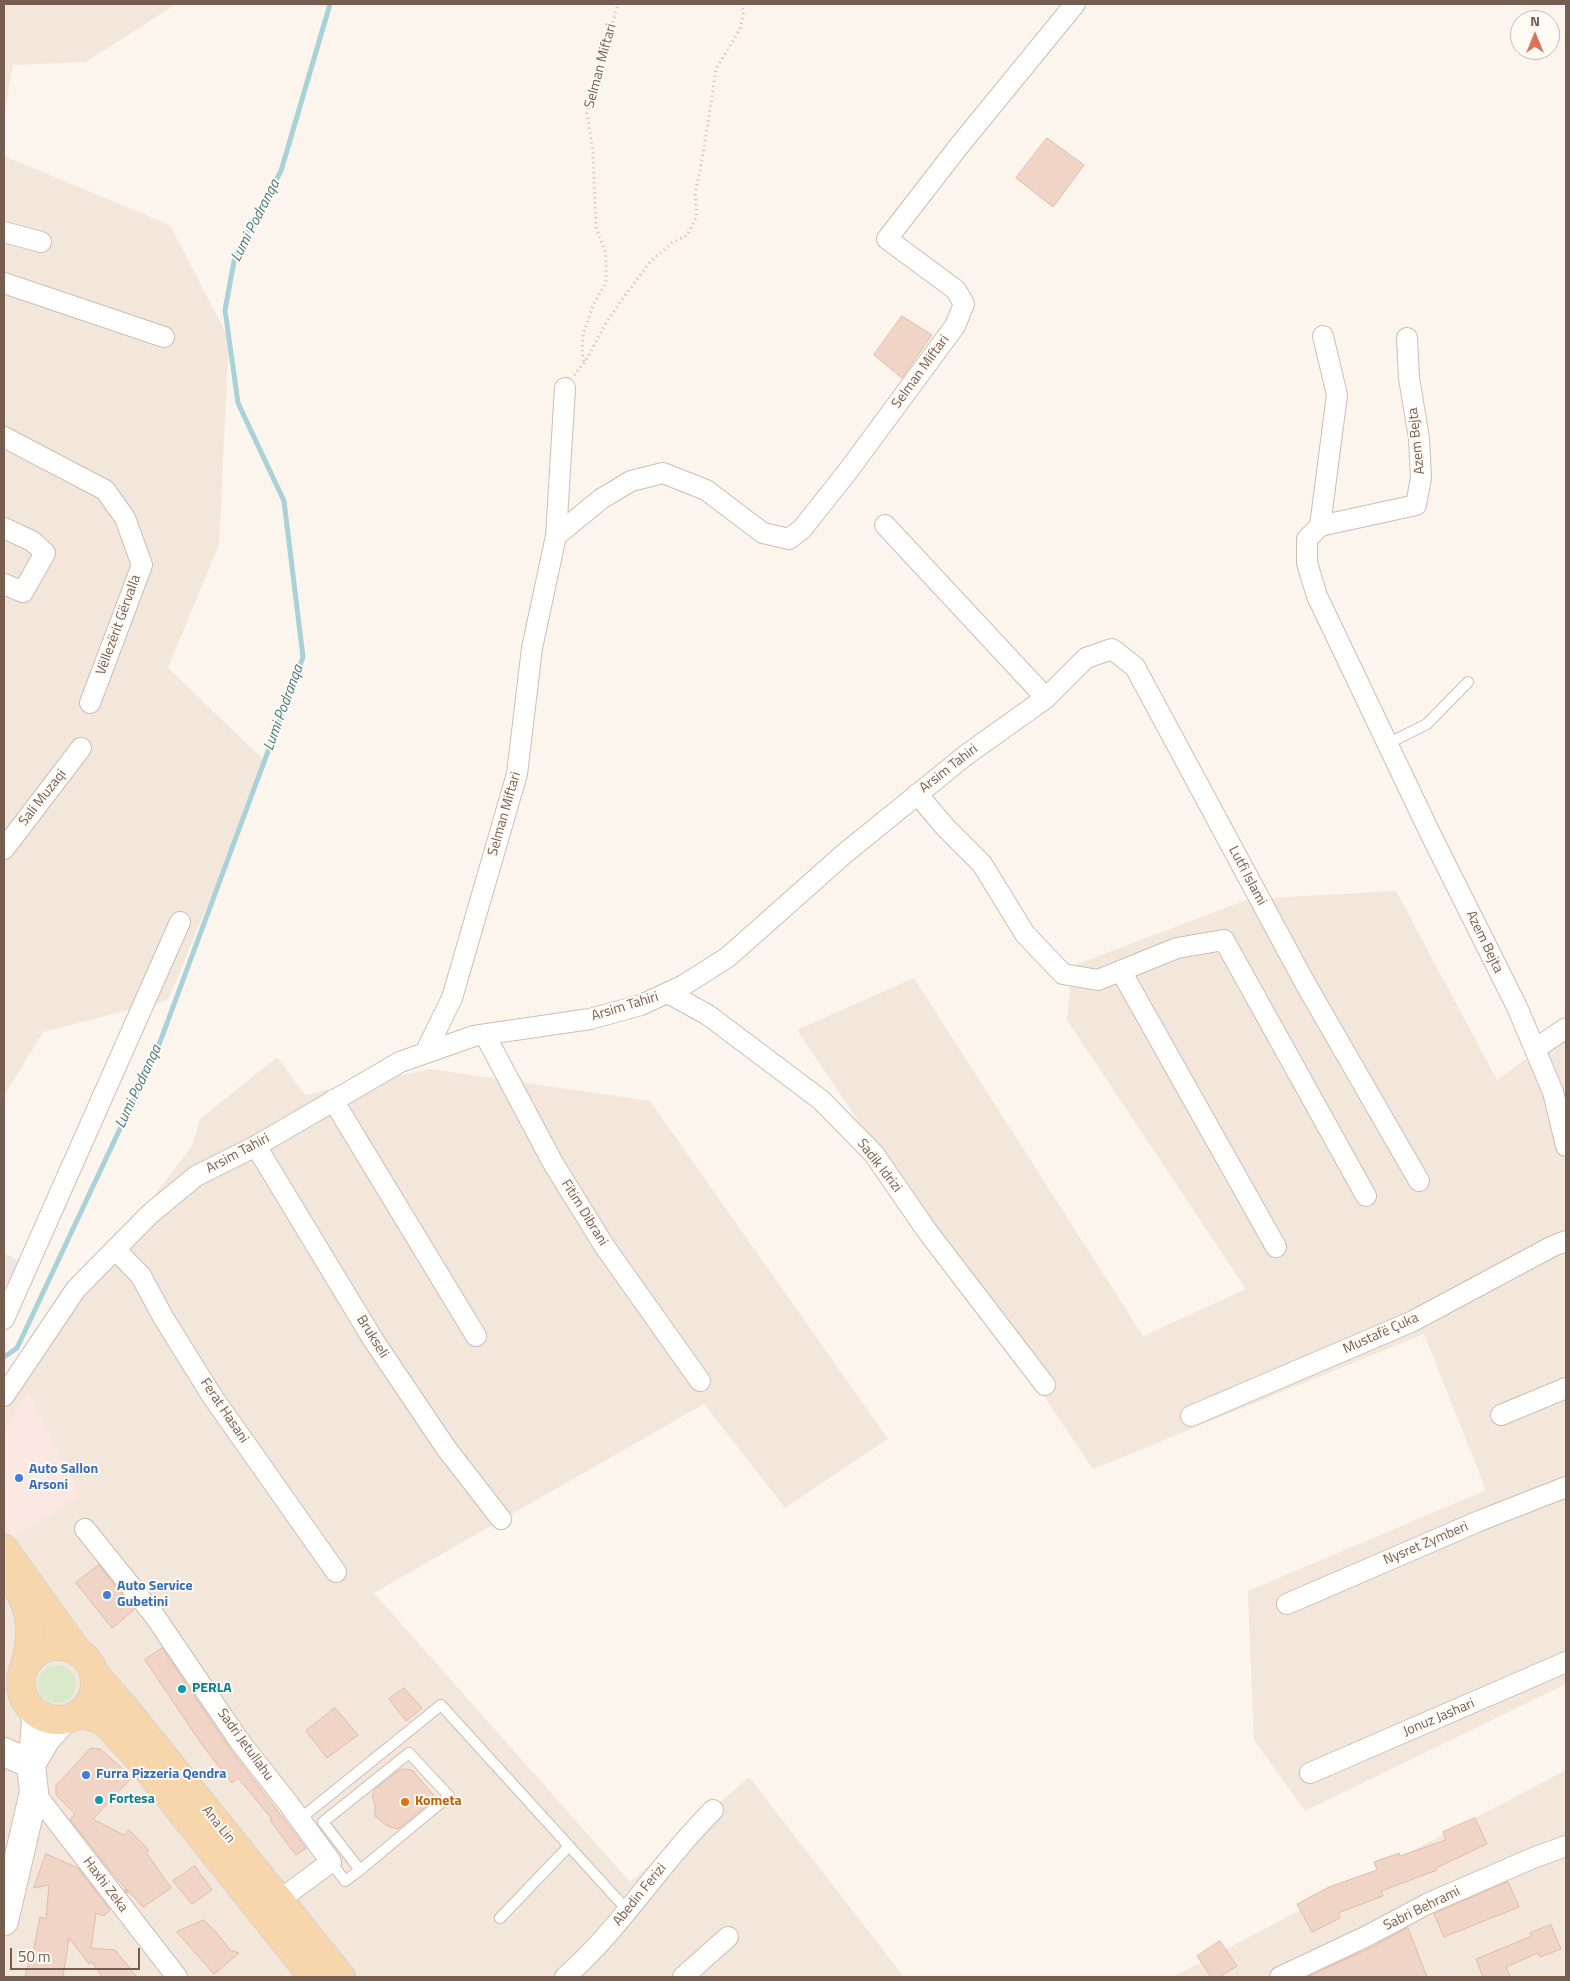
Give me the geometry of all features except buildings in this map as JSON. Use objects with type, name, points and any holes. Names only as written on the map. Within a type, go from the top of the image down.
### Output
[{"type":"main road","points":[[4,1549],[77,1651],[90,1664],[94,1674],[95,1688],[93,1696],[85,1708],[71,1717],[48,1719],[34,1712],[28,1706],[21,1690],[22,1673],[31,1644],[30,1623],[26,1602],[4,1564]]},
{"type":"main road","points":[[25,1665],[30,1658],[44,1648],[61,1646],[77,1651]]},
{"type":"main road","name":"Ana Lin","points":[[94,1674],[132,1717],[341,1977]]},
{"type":"main road","name":"Ana Lin","points":[[71,1717],[100,1719],[108,1725],[140,1760],[313,1977]]},
{"type":"street","name":"Selman Miftari","points":[[556,536],[601,499],[631,481],[663,473],[706,490],[763,533],[789,539],[802,529],[848,471],[954,326],[964,304],[956,290],[887,240],[959,146],[1074,4]]},
{"type":"street","points":[[4,232],[41,242]]},
{"type":"street","points":[[4,283],[164,337]]},
{"type":"street","name":"Azem Bejta","points":[[1320,526],[1337,395],[1323,336]]},
{"type":"street","name":"Azem Bejta","points":[[1407,338],[1409,378],[1419,438],[1421,478],[1416,505],[1320,526],[1307,539],[1307,563],[1317,596],[1387,744],[1517,1007],[1553,1092],[1566,1146]]},
{"type":"street","name":"Selman Miftari","points":[[425,1053],[452,998],[517,774],[532,648],[556,536],[565,388]]},
{"type":"street","name":"Vëllezërit Gërvalla","points":[[4,437],[105,490],[125,518],[142,565],[90,703]]},
{"type":"street","points":[[885,525],[1046,698]]},
{"type":"street","points":[[4,528],[32,541],[45,553],[23,592],[4,584]]},
{"type":"street","name":"Lutfi Islami","points":[[1046,698],[1086,658],[1112,649],[1135,667],[1305,983],[1419,1181]]},
{"type":"street","name":"Arsim Tahiri","points":[[5,1390],[76,1289],[150,1214],[196,1176],[256,1146],[400,1062],[474,1036],[590,1018],[641,1005],[684,985],[728,957],[844,854],[917,794],[966,755],[1046,698]]},
{"type":"street","name":"Sali Muzaqi","points":[[4,849],[82,748]]},
{"type":"street","points":[[917,794],[946,828],[982,864],[1025,934],[1063,974],[1098,980],[1177,948],[1224,940],[1366,1196]]},
{"type":"street","points":[[4,1319],[180,922]]},
{"type":"street","points":[[1120,971],[1276,1247]]},
{"type":"street","name":"Sadik Idrizi","points":[[668,992],[708,1015],[821,1100],[874,1154],[927,1231],[1045,1385]]},
{"type":"street","points":[[1535,1049],[1566,1028]]},
{"type":"street","name":"Fitim Dibrani","points":[[485,1035],[553,1163],[604,1247],[700,1381]]},
{"type":"street","points":[[333,1100],[476,1336]]},
{"type":"street","name":"Brukseli","points":[[256,1146],[374,1340],[446,1448],[501,1519]]},
{"type":"street","name":"Mustafë Çuka","points":[[1191,1416],[1413,1321],[1553,1246],[1566,1242]]},
{"type":"street","name":"Ferat Hasani","points":[[115,1249],[141,1276],[163,1317],[212,1396],[336,1572]]},
{"type":"street","points":[[1501,1415],[1566,1388]]},
{"type":"street","name":"Nysret Zymberi","points":[[1287,1604],[1479,1521],[1566,1487]]},
{"type":"street","name":"Sadri Jetullahu","points":[[85,1528],[154,1615],[240,1742],[331,1862]]},
{"type":"street","name":"Jonuz Jashari","points":[[1310,1773],[1566,1662]]},
{"type":"street","points":[[4,1921],[34,1792],[31,1764],[35,1738],[34,1712]]},
{"type":"street","points":[[31,1764],[46,1739],[71,1717]]},
{"type":"street","points":[[4,1752],[31,1764]]},
{"type":"street","name":"Haxhi Zeka","points":[[34,1792],[177,1977]]},
{"type":"street","name":"Abedin Ferizi","points":[[565,1977],[582,1962],[628,1911],[677,1849],[713,1810]]},
{"type":"street","name":"Sabri Behrami","points":[[1280,1977],[1367,1936],[1429,1903],[1533,1858],[1566,1846]]},
{"type":"street","points":[[278,1901],[331,1862]]},
{"type":"street","points":[[683,1977],[728,1937]]},
{"type":"lane","points":[[1387,744],[1427,724],[1468,682]]},
{"type":"lane","points":[[300,1819],[441,1705],[628,1911]]},
{"type":"lane","points":[[331,1862],[345,1881],[360,1870],[449,1796],[409,1754],[323,1822],[360,1870]]},
{"type":"lane","points":[[500,1918],[569,1846]]},
{"type":"path","name":"Selman Miftari","points":[[584,362],[582,353],[583,334],[593,305],[606,283],[606,254],[596,227],[593,152],[587,113],[618,4]]},
{"type":"path","points":[[565,388],[584,362],[606,323],[650,262],[686,234],[697,216],[695,195],[716,69],[740,29],[744,11],[740,4]]},
{"type":"shaded area","points":[[4,4],[176,4],[86,62],[13,65],[4,116]]},
{"type":"shaded area","points":[[4,156],[170,225],[229,339],[219,545],[168,668],[267,763],[168,1000],[43,1032],[4,1096]]},
{"type":"shaded area","points":[[1396,891],[1497,1080],[1566,1031],[1566,1684],[1305,1811],[1254,1740],[1248,1591],[1486,1490],[1424,1334],[1093,1469],[797,1030],[914,978],[1143,1336],[1246,1289],[1067,1020],[1072,966],[1249,899]]},
{"type":"shaded area","points":[[277,1057],[305,1095],[430,1069],[650,1101],[888,1439],[785,1508],[704,1404],[374,1593],[630,1882],[749,1777],[904,1977],[4,1977],[4,1392],[192,1146],[200,1119]]},
{"type":"shaded area","points":[[4,1253],[19,1261],[4,1291]]},
{"type":"shaded area","points":[[28,1391],[80,1495],[14,1538],[4,1522],[4,1431]]},
{"type":"shaded area","points":[[1566,1770],[1566,1977],[1173,1977]]},
{"type":"green space","points":[[57,1665],[71,1670],[76,1684],[71,1698],[57,1703],[43,1698],[38,1684],[43,1670]]},
{"type":"waterway","name":"Lumi Podranqa","points":[[4,1357],[17,1348],[157,1050],[303,657],[284,501],[238,403],[225,310],[235,256],[281,171],[330,4]]},
{"type":"place","name":"Auto Sallon Arsoni","points":[[19,1478]]},
{"type":"place","name":"Auto Service Gubetini","points":[[107,1595]]},
{"type":"place","name":"PERLA","points":[[182,1689]]},
{"type":"place","name":"Furra Pizzeria Qendra","points":[[86,1775]]},
{"type":"place","name":"Fortesa","points":[[99,1800]]},
{"type":"place","name":"Kometa","points":[[405,1802]]}]
